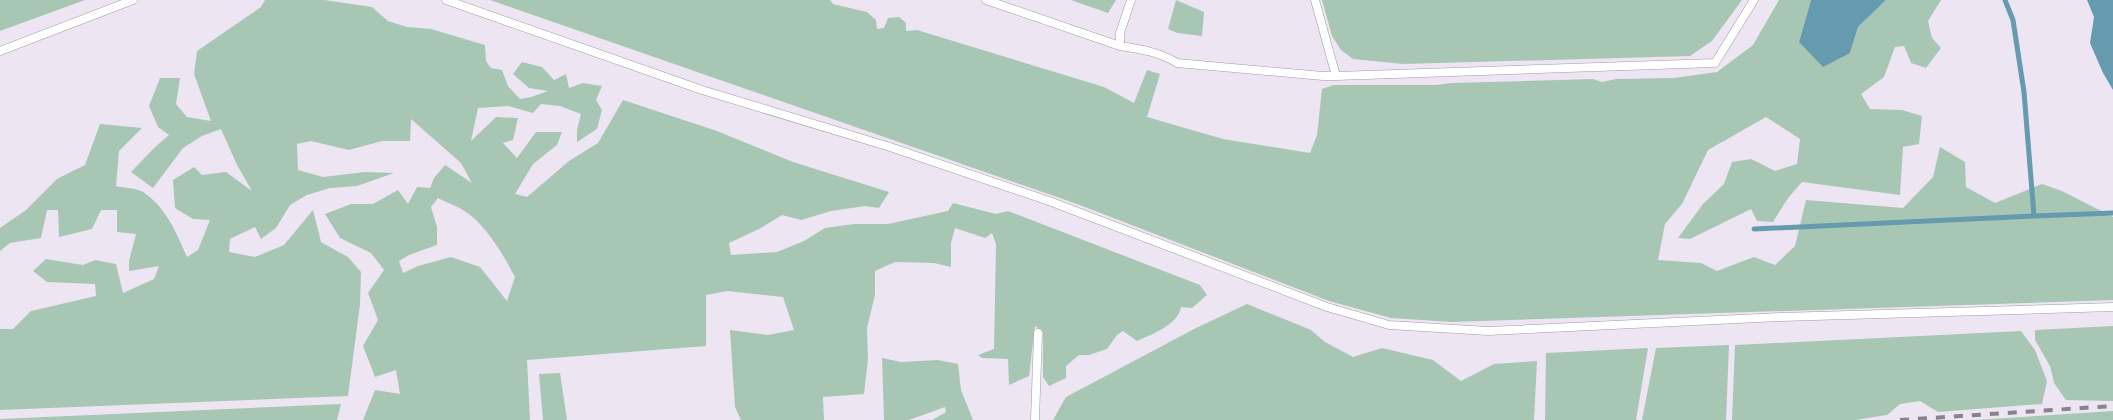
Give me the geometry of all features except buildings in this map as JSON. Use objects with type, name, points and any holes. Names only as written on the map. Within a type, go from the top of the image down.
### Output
[{"type":"lane","points":[[0,51],[133,0]]},
{"type":"lane","points":[[446,0],[702,90],[890,147],[1049,201],[1327,307],[1389,325],[1488,331],[1781,317],[2113,307]]},
{"type":"lane","points":[[986,0],[1120,46],[1139,48],[1165,56],[1177,63],[1323,76],[1715,63],[1754,0]]},
{"type":"lane","points":[[1120,46],[1120,33],[1131,0]]},
{"type":"lane","points":[[1315,0],[1336,76]]},
{"type":"lane","points":[[1035,420],[1038,333]]},
{"type":"green space","points":[[0,0],[85,0],[0,31]]},
{"type":"green space","points":[[265,0],[324,0],[372,7],[388,21],[407,27],[431,29],[485,45],[486,61],[491,68],[502,70],[508,86],[520,99],[548,91],[529,88],[513,74],[522,62],[542,67],[554,80],[566,74],[569,88],[583,83],[602,86],[596,100],[602,110],[597,129],[577,142],[577,130],[581,114],[560,106],[541,104],[533,113],[508,106],[478,108],[471,141],[496,117],[518,118],[513,140],[503,143],[517,158],[536,132],[562,132],[557,145],[533,164],[515,194],[527,197],[569,161],[598,143],[623,100],[717,131],[793,162],[889,192],[879,208],[865,206],[831,211],[801,220],[782,215],[759,229],[729,243],[731,255],[777,252],[804,241],[825,228],[854,224],[888,224],[948,211],[953,203],[996,214],[1008,211],[1200,285],[1207,295],[1192,308],[1181,307],[1179,313],[1170,324],[1150,336],[1137,341],[1123,331],[1117,335],[1107,349],[1089,355],[1079,355],[1066,366],[1066,378],[1049,386],[1043,377],[1043,332],[1035,326],[1029,376],[1009,385],[1008,359],[982,358],[978,355],[994,349],[996,244],[992,233],[985,238],[955,228],[951,243],[951,267],[934,263],[895,262],[875,271],[875,295],[867,328],[868,359],[864,394],[823,397],[824,420],[741,420],[735,407],[730,330],[768,335],[794,330],[783,297],[727,291],[706,295],[706,346],[527,360],[530,420],[363,420],[375,390],[400,394],[396,370],[375,377],[363,346],[378,320],[368,293],[384,270],[371,253],[340,238],[325,214],[351,204],[373,204],[398,190],[408,204],[417,187],[430,188],[434,178],[445,165],[472,183],[461,163],[411,119],[410,141],[382,141],[349,150],[311,141],[297,144],[298,170],[323,177],[365,172],[394,173],[357,186],[330,188],[307,195],[290,205],[276,228],[261,239],[255,227],[230,239],[229,252],[255,257],[284,245],[313,210],[321,242],[348,257],[361,272],[360,304],[348,396],[0,410],[0,329],[13,329],[31,311],[96,296],[95,284],[47,282],[33,271],[46,259],[83,265],[95,260],[116,264],[123,293],[154,279],[159,266],[129,271],[129,261],[136,234],[117,232],[117,210],[101,210],[92,229],[59,237],[58,210],[47,210],[41,238],[10,243],[0,251],[0,228],[26,210],[57,179],[85,165],[100,124],[142,128],[119,151],[116,186],[143,192],[158,205],[170,222],[187,257],[198,250],[210,220],[193,219],[175,208],[173,180],[194,167],[202,175],[226,172],[252,191],[237,165],[221,129],[202,136],[183,148],[153,188],[131,172],[169,135],[158,127],[149,106],[160,78],[180,78],[176,104],[187,117],[211,121],[194,74],[197,51],[261,7]],"holes":[[[438,198],[466,212],[481,225],[500,251],[515,277],[507,301],[480,267],[451,257],[418,266],[403,273],[399,261],[409,255],[437,245],[437,227],[431,207]]]},
{"type":"green space","points":[[490,0],[830,0],[833,4],[867,12],[876,20],[877,29],[884,28],[888,18],[899,17],[906,23],[906,31],[917,30],[1104,87],[1134,103],[1147,70],[1160,74],[1147,117],[1223,139],[1310,153],[1317,135],[1322,89],[1334,85],[1435,85],[1593,79],[1602,82],[1616,79],[1674,78],[1717,72],[1753,45],[1779,0],[1811,0],[1799,42],[1850,53],[1858,27],[1886,0],[1941,0],[1928,21],[1932,38],[1941,48],[1926,68],[1911,63],[1904,46],[1895,47],[1884,77],[1861,94],[1870,109],[1902,110],[1922,116],[1919,144],[1903,147],[1900,195],[1802,182],[1788,198],[1773,222],[1757,221],[1751,209],[1690,239],[1678,238],[1703,204],[1724,184],[1732,162],[1751,159],[1775,171],[1797,164],[1800,139],[1766,117],[1708,150],[1682,204],[1665,224],[1658,260],[1701,263],[1717,271],[1754,257],[1775,265],[1795,246],[1806,200],[1903,208],[1933,177],[1940,147],[1965,162],[1966,187],[1995,203],[2042,184],[2062,191],[2113,217],[2113,300],[1452,322],[1391,318],[1329,301],[1077,204]]},
{"type":"green space","points":[[1071,0],[1116,0],[1108,13]]},
{"type":"green space","points":[[1176,0],[1204,12],[1202,36],[1177,33],[1168,29]]},
{"type":"green space","points":[[1322,0],[1742,0],[1712,41],[1690,56],[1403,64],[1353,59],[1341,50],[1332,36]]},
{"type":"green space","points":[[1247,304],[1311,330],[1325,342],[1353,357],[1382,348],[1433,360],[1461,381],[1494,364],[1537,361],[1534,420],[1053,420],[1066,397],[1196,328]]},
{"type":"green space","points":[[2113,326],[2113,401],[2066,400],[2054,383],[2050,366],[2035,340],[2035,330]]},
{"type":"green space","points":[[2021,331],[2035,350],[2047,381],[2042,404],[1938,412],[1920,401],[1900,404],[1887,415],[1855,420],[1732,420],[1735,345]]},
{"type":"green space","points":[[1729,345],[1726,420],[1642,420],[1656,348]]},
{"type":"green space","points":[[1648,348],[1636,420],[1545,420],[1546,353]]},
{"type":"green space","points":[[882,358],[901,362],[938,360],[958,364],[961,390],[973,420],[932,420],[946,412],[945,407],[909,420],[884,420]]},
{"type":"green space","points":[[560,373],[567,420],[543,420],[539,374]]},
{"type":"green space","points":[[341,404],[337,420],[0,420],[0,419]]},
{"type":"green space","points":[[2113,411],[2113,420],[1975,420]]},
{"type":"water","points":[[1811,0],[1886,0],[1858,27],[1850,53],[1823,67],[1799,42]]},
{"type":"water","points":[[2087,0],[2113,0],[2113,90],[2103,73],[2090,43],[2094,17]]},
{"type":"waterway","points":[[2005,0],[2013,20],[2024,92],[2034,216],[2113,213]]},
{"type":"waterway","points":[[1754,229],[2034,216]]},
{"type":"railway","points":[[1900,420],[2113,406]]}]
